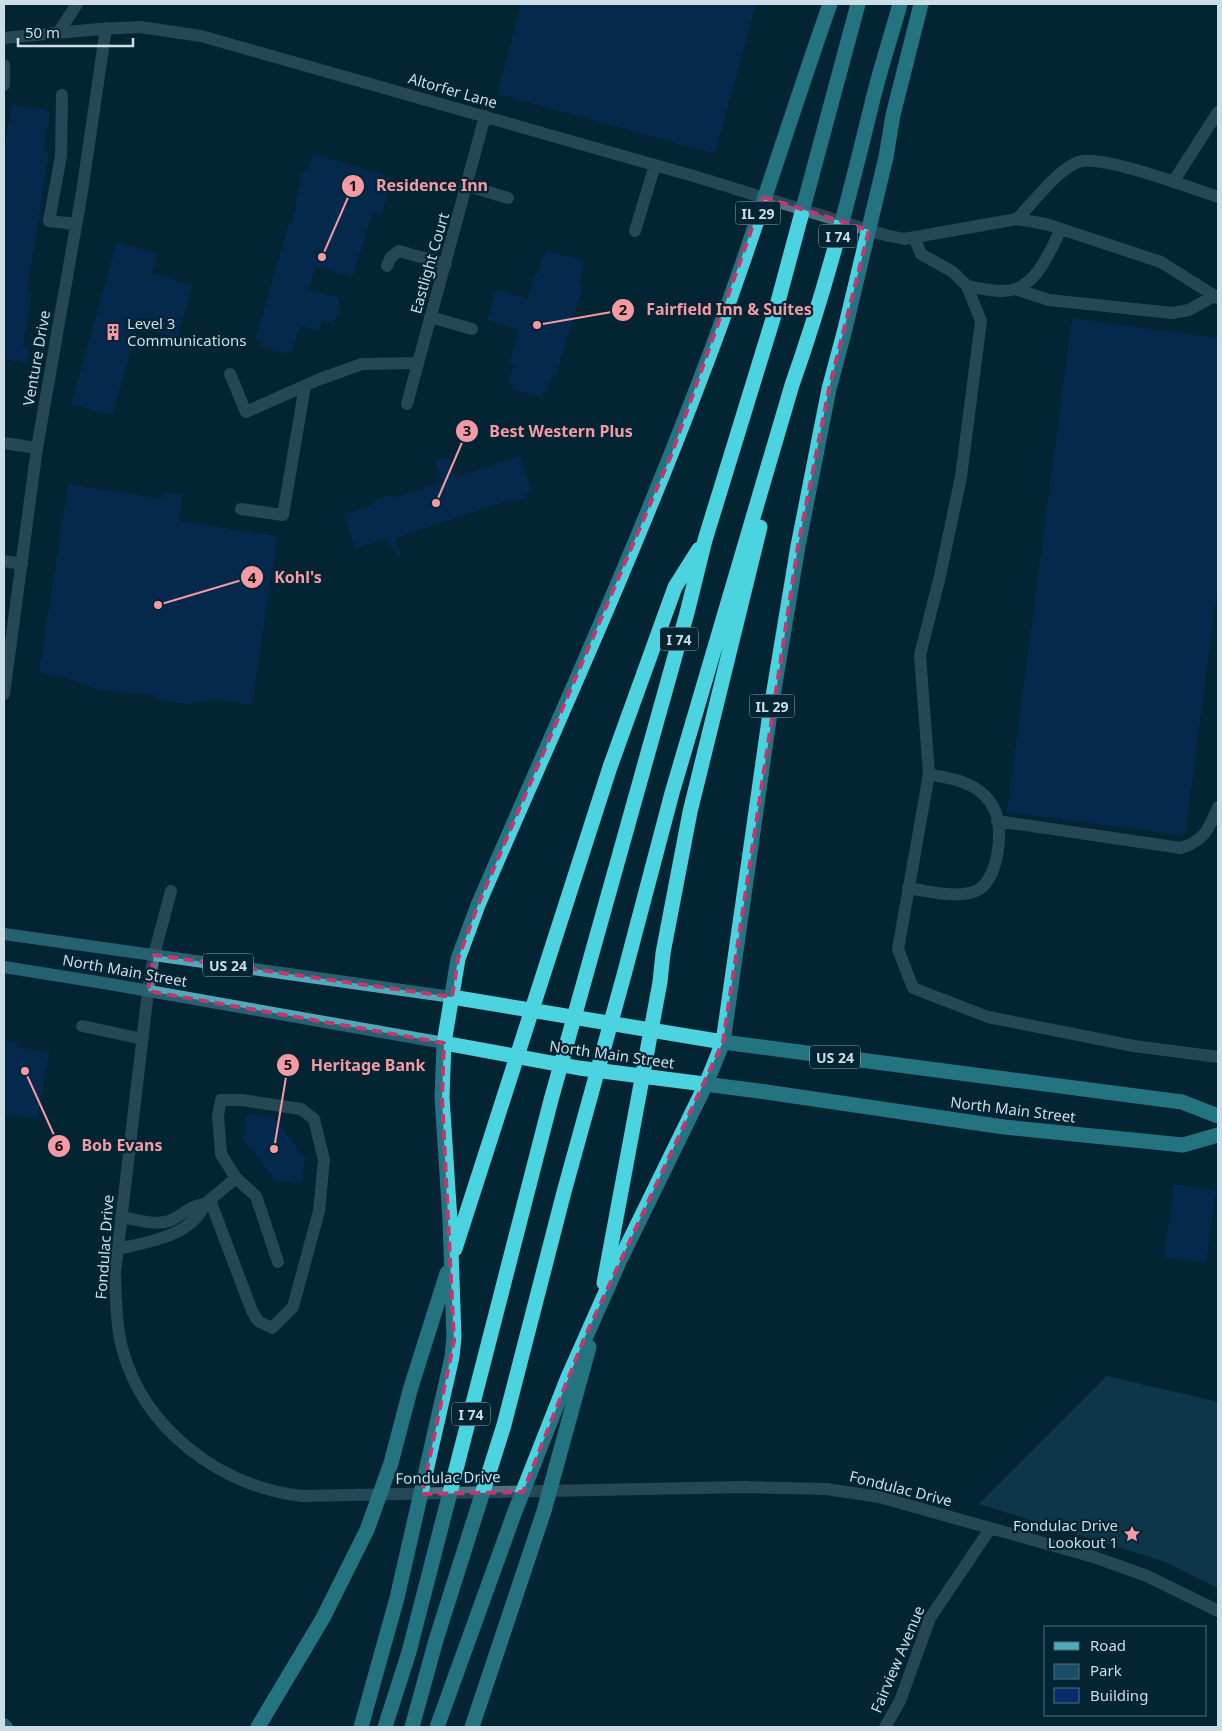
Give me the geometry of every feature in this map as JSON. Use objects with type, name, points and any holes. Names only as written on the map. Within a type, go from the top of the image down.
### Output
[{"type":"highway","name":"IL 29","points":[[452,997],[458,959],[478,905],[647,513],[699,383],[830,4]]},
{"type":"highway","name":"I 74","points":[[385,1727],[409,1652],[439,1540],[551,1100],[589,970],[705,540],[776,309],[858,4]]},
{"type":"highway","name":"I 74","points":[[412,1727],[436,1640],[504,1425],[672,793],[792,385],[815,320],[862,151],[872,102],[900,4]]},
{"type":"highway","name":"IL 29","points":[[706,1084],[723,1042],[769,720],[798,546],[829,389],[846,329],[886,157],[893,115],[921,4]]},
{"type":"highway","points":[[472,1727],[544,1511],[597,1318],[690,812],[736,629],[792,385]]},
{"type":"highway","points":[[258,1727],[323,1618],[362,1542],[391,1463],[411,1387],[586,838],[675,587],[705,540]]},
{"type":"highway","name":"North Main Street","points":[[452,997],[723,1042],[1182,1102],[1218,1116]]},
{"type":"highway","points":[[361,1727],[397,1598],[454,1342],[450,1221],[442,1097],[444,1043],[452,997]]},
{"type":"highway","name":"North Main Street","points":[[444,1043],[579,1068],[706,1084],[996,1126],[1183,1145],[1218,1135]]},
{"type":"highway","points":[[437,1727],[497,1559],[568,1377],[620,1260],[706,1084]]},
{"type":"main road","name":"North Main Street","points":[[4,934],[452,997]]},
{"type":"main road","name":"North Main Street","points":[[4,967],[444,1043]]},
{"type":"main road","points":[[4,1724],[7,1727]]},
{"type":"street","points":[[58,33],[76,4]]},
{"type":"street","name":"Altorfer Lane","points":[[4,38],[106,28],[140,27],[201,36],[655,165],[886,235],[904,239],[1018,219],[1046,224],[1161,262],[1216,297]]},
{"type":"street","name":"Venture Drive","points":[[4,694],[37,448],[76,224],[106,28]]},
{"type":"street","points":[[4,65],[4,85]]},
{"type":"street","points":[[62,95],[61,156],[50,221],[76,224]]},
{"type":"street","points":[[1173,182],[1218,112]]},
{"type":"street","name":"Eastlight Court","points":[[407,404],[468,186],[485,116]]},
{"type":"street","points":[[1018,219],[1056,178],[1079,161],[1113,163],[1218,197]]},
{"type":"street","points":[[635,231],[655,165]]},
{"type":"street","points":[[468,186],[508,198]]},
{"type":"street","points":[[1018,290],[1031,281],[1061,229]]},
{"type":"street","points":[[914,237],[921,254],[952,272],[967,286],[981,321],[961,477],[940,576],[920,655],[929,774],[898,949],[913,988],[988,1017],[1134,1046],[1218,1057]]},
{"type":"street","points":[[387,266],[391,257],[399,251],[446,264]]},
{"type":"street","points":[[967,286],[1001,291],[1018,290],[1049,300],[1172,313],[1189,310],[1216,297]]},
{"type":"street","points":[[430,317],[472,329]]},
{"type":"street","points":[[230,374],[246,412],[362,364],[418,363]]},
{"type":"street","points":[[241,509],[283,515],[305,386]]},
{"type":"street","points":[[4,443],[37,448]]},
{"type":"street","points":[[4,561],[22,564]]},
{"type":"street","points":[[908,888],[957,895],[978,891],[993,873],[999,841],[996,812],[985,796],[970,784],[929,774]]},
{"type":"street","points":[[997,821],[1181,848],[1196,843],[1203,836],[1209,828],[1218,807]]},
{"type":"street","name":"Fondulac Drive","points":[[171,891],[154,955],[148,991],[115,1273],[116,1306],[123,1350],[134,1379],[150,1407],[174,1436],[211,1465],[266,1490],[302,1496],[796,1487],[850,1491],[1094,1556],[1147,1576],[1218,1611]]},
{"type":"street","points":[[82,1026],[143,1038]]},
{"type":"street","points":[[207,1202],[252,1311],[258,1321],[272,1328],[293,1307],[319,1211],[324,1160],[314,1119],[301,1109],[242,1100],[221,1100],[218,1116],[221,1154],[236,1178],[256,1196],[278,1262]]},
{"type":"street","points":[[118,1248],[153,1241],[188,1227],[201,1213],[207,1202],[236,1178]]},
{"type":"street","points":[[121,1217],[153,1222],[168,1221],[198,1204],[207,1202]]},
{"type":"street","name":"Fairview Avenue","points":[[886,1727],[900,1701],[930,1618],[990,1529]]},
{"type":"highlighted area","points":[[763,197],[869,230],[829,389],[798,546],[723,1042],[584,1339],[523,1492],[422,1494],[454,1341],[442,1097],[444,1043],[148,991],[154,955],[452,997],[458,959],[478,905],[672,453]]},
{"type":"green space","points":[[1107,1376],[1218,1402],[1218,1588],[1163,1561],[979,1504]]},
{"type":"building","points":[[521,4],[756,4],[715,154],[497,94]]},
{"type":"building","points":[[12,104],[50,111],[44,152],[49,153],[27,292],[31,293],[23,347],[30,348],[27,363],[4,359],[4,150]]},
{"type":"building","points":[[314,154],[391,177],[389,182],[392,183],[381,214],[373,212],[352,277],[315,266],[309,289],[340,298],[338,304],[341,304],[337,317],[335,317],[333,323],[322,320],[319,331],[300,326],[292,351],[286,350],[285,354],[260,346],[261,341],[255,340],[289,223],[292,224],[302,172],[304,173],[306,167],[308,168]]},
{"type":"building","name":"Level 3 Communications","points":[[117,242],[157,254],[152,273],[193,285],[177,338],[138,326],[112,416],[71,404]]},
{"type":"building","points":[[547,251],[583,260],[581,266],[584,266],[579,284],[583,286],[556,376],[552,375],[547,392],[544,391],[542,398],[512,389],[513,384],[508,382],[514,364],[509,363],[519,330],[487,320],[496,289],[527,299],[543,255],[546,256]]},
{"type":"building","points":[[1072,318],[1218,338],[1218,585],[1185,836],[1007,812]]},
{"type":"building","points":[[448,456],[455,477],[520,456],[532,492],[526,494],[528,497],[514,502],[513,499],[396,538],[401,561],[385,539],[355,549],[344,514],[374,504],[372,501],[392,495],[393,498],[442,482],[435,460]]},
{"type":"building","points":[[68,484],[165,499],[166,492],[183,495],[179,521],[277,536],[252,705],[212,699],[212,701],[193,702],[193,705],[158,700],[158,696],[91,689],[92,687],[73,681],[73,679],[39,673]]},
{"type":"building","points":[[4,1040],[18,1042],[17,1047],[49,1052],[37,1119],[4,1114]]},
{"type":"building","points":[[246,1114],[268,1117],[271,1114],[307,1161],[304,1163],[302,1184],[282,1181],[278,1184],[241,1137],[245,1135]]},
{"type":"building","points":[[1174,1184],[1216,1190],[1206,1263],[1164,1257]]},
{"type":"place","name":"Residence Inn","points":[[322,257]]},
{"type":"place","name":"Fairfield Inn & Suites","points":[[537,325]]},
{"type":"place","name":"Level 3 Communications","points":[[113,332]]},
{"type":"place","name":"Best Western Plus","points":[[436,503]]},
{"type":"place","name":"Kohl's","points":[[158,605]]},
{"type":"place","name":"Bob Evans","points":[[25,1071]]},
{"type":"place","name":"Heritage Bank","points":[[274,1149]]},
{"type":"place","name":"Fondulac Drive Lookout 1","points":[[1132,1534]]}]
